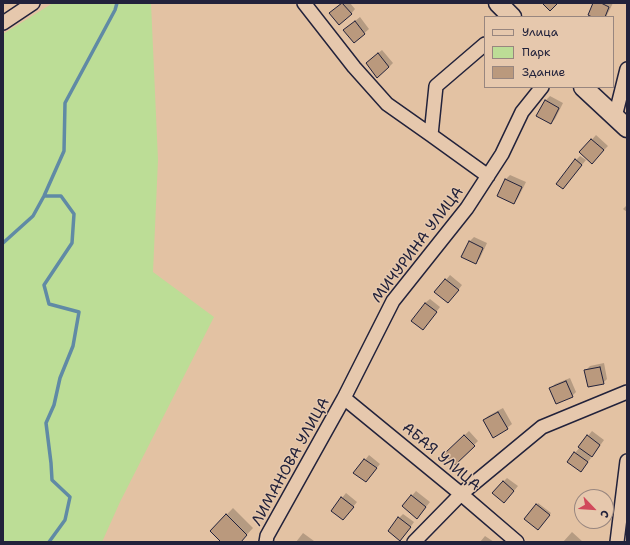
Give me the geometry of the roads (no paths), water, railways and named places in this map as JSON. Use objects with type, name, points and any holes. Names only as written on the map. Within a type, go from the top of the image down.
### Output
[{"type":"street","points":[[3,23],[33,3]]},
{"type":"street","points":[[304,3],[354,67],[387,104],[488,176]]},
{"type":"street","points":[[498,3],[511,16]]},
{"type":"street","points":[[431,134],[436,86],[484,45]]},
{"type":"street","points":[[621,122],[627,69]]},
{"type":"street","name":"МИЧУРИНА УЛИЦА","points":[[344,398],[393,301],[467,208],[502,154],[522,112],[541,88]]},
{"type":"street","points":[[584,88],[621,122]]},
{"type":"street","points":[[414,542],[461,494],[542,427],[627,392]]},
{"type":"street","name":"АБАЯ УЛИЦА","points":[[344,398],[517,542]]},
{"type":"street","name":"ЛИМАНОВА УЛИЦА","points":[[266,542],[344,398]]},
{"type":"street","points":[[617,542],[627,461]]},
{"type":"waterway","points":[[3,243],[33,216],[44,196],[64,151],[65,103],[115,10],[117,3]]},
{"type":"waterway","points":[[44,196],[61,196],[74,214],[72,243],[44,285],[49,304],[79,312],[73,346],[60,378],[54,405],[46,423],[52,480],[70,497],[65,520],[49,542]]}]
